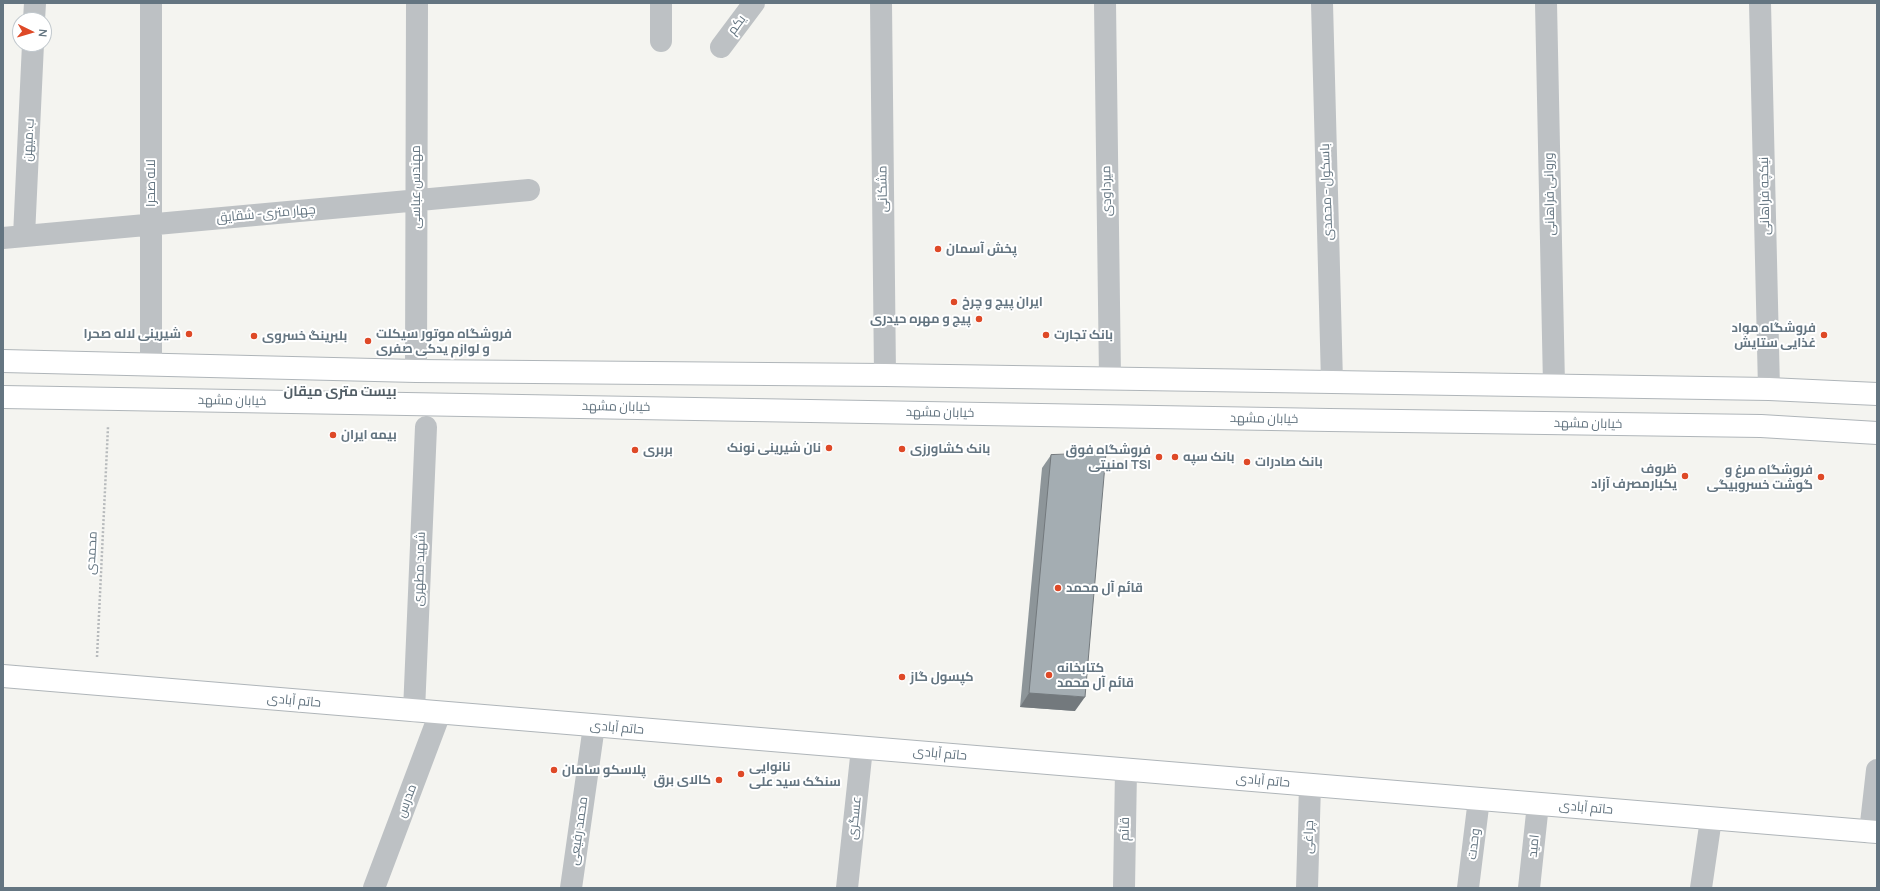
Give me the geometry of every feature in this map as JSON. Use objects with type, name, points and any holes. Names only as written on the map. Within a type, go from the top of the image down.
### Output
[{"type":"main road","points":[[3,361],[416,371],[885,375],[1554,385],[1769,389],[1877,394]]},
{"type":"main road","name":"خیابان مشهد","points":[[3,397],[1290,420],[1761,426],[1877,433]]},
{"type":"main road","name":"حاتم آبادی","points":[[3,676],[1874,832]]},
{"type":"street","name":"لاله صحرا","points":[[151,3],[151,364]]},
{"type":"street","name":"مهندس عباسی","points":[[416,371],[417,3]]},
{"type":"street","points":[[661,3],[661,41]]},
{"type":"street","name":"یکم","points":[[721,47],[754,3]]},
{"type":"street","name":"مشکانی","points":[[881,3],[885,375]]},
{"type":"street","name":"میرداودی","points":[[1105,3],[1110,378]]},
{"type":"street","name":"باسکول - محمدی","points":[[1322,3],[1332,382]]},
{"type":"street","name":"وروانی فراهانی","points":[[1546,3],[1554,385]]},
{"type":"street","name":"نیکچه فراهانی","points":[[1760,3],[1769,389]]},
{"type":"street","name":"ب.میهن","points":[[14,237],[32,52]]},
{"type":"street","name":"چهار متری- شقایق","points":[[14,237],[529,190]]},
{"type":"street","name":"شهید مطهری","points":[[414,711],[426,427]]},
{"type":"street","name":"مدرس","points":[[374,888],[440,713]]},
{"type":"street","name":"محمد رفیعی","points":[[571,888],[594,726]]},
{"type":"street","name":"عسگری","points":[[847,888],[862,748]]},
{"type":"street","name":"قائم","points":[[1124,888],[1126,770]]},
{"type":"street","points":[[1874,832],[1877,770]]},
{"type":"street","name":"چراغی","points":[[1307,888],[1310,785]]},
{"type":"street","name":"وحدت","points":[[1468,888],[1479,799]]},
{"type":"street","name":"امید","points":[[1529,888],[1538,804]]},
{"type":"street","points":[[1701,888],[1711,819]]},
{"type":"path","name":"محمدی","points":[[96,684],[108,422]]},
{"type":"building","name":"قائم آل محمد","points":[[1106,453],[1085,697],[1029,693],[1051,455]]},
{"type":"place","name":"پخش آسمان","points":[[938,249]]},
{"type":"place","name":"ایران پیچ و چرخ","points":[[954,302]]},
{"type":"place","name":"پیچ و مهره حیدری","points":[[979,319]]},
{"type":"place","name":"شیرینی لاله صحرا","points":[[189,334]]},
{"type":"place","name":"بانک تجارت","points":[[1046,335]]},
{"type":"place","name":"فروشگاه مواد غذایی ستایش","points":[[1824,335]]},
{"type":"place","name":"بلبرینگ خسروی","points":[[254,336]]},
{"type":"place","name":"فروشگاه موتور سیکلت و لوازم یدکی صفری","points":[[368,341]]},
{"type":"place","name":"بیمه ایران","points":[[333,435]]},
{"type":"place","name":"نان شیرینی نونک","points":[[829,448]]},
{"type":"place","name":"بانک کشاورزی","points":[[902,449]]},
{"type":"place","name":"بربری","points":[[635,450]]},
{"type":"place","name":"فروشگاه فوق امنیتی TSI","points":[[1159,457]]},
{"type":"place","name":"بانک سپه","points":[[1175,457]]},
{"type":"place","name":"بانک صادرات","points":[[1247,462]]},
{"type":"place","name":"ظروف یکبارمصرف آزاد","points":[[1685,476]]},
{"type":"place","name":"فروشگاه مرغ و گوشت خسروبیگی","points":[[1821,477]]},
{"type":"place","name":"قائم آل محمد","points":[[1058,588]]},
{"type":"place","name":"کتابخانه قائم آل محمد","points":[[1049,675]]},
{"type":"place","name":"کپسول گاز","points":[[902,677]]},
{"type":"place","name":"پلاسکو سامان","points":[[554,770]]},
{"type":"place","name":"نانوایی سنگک سید علی","points":[[741,774]]},
{"type":"place","name":"کالای برق","points":[[719,780]]},
{"type":"district","name":"بیست متری میقان","points":[[340,392]]}]
